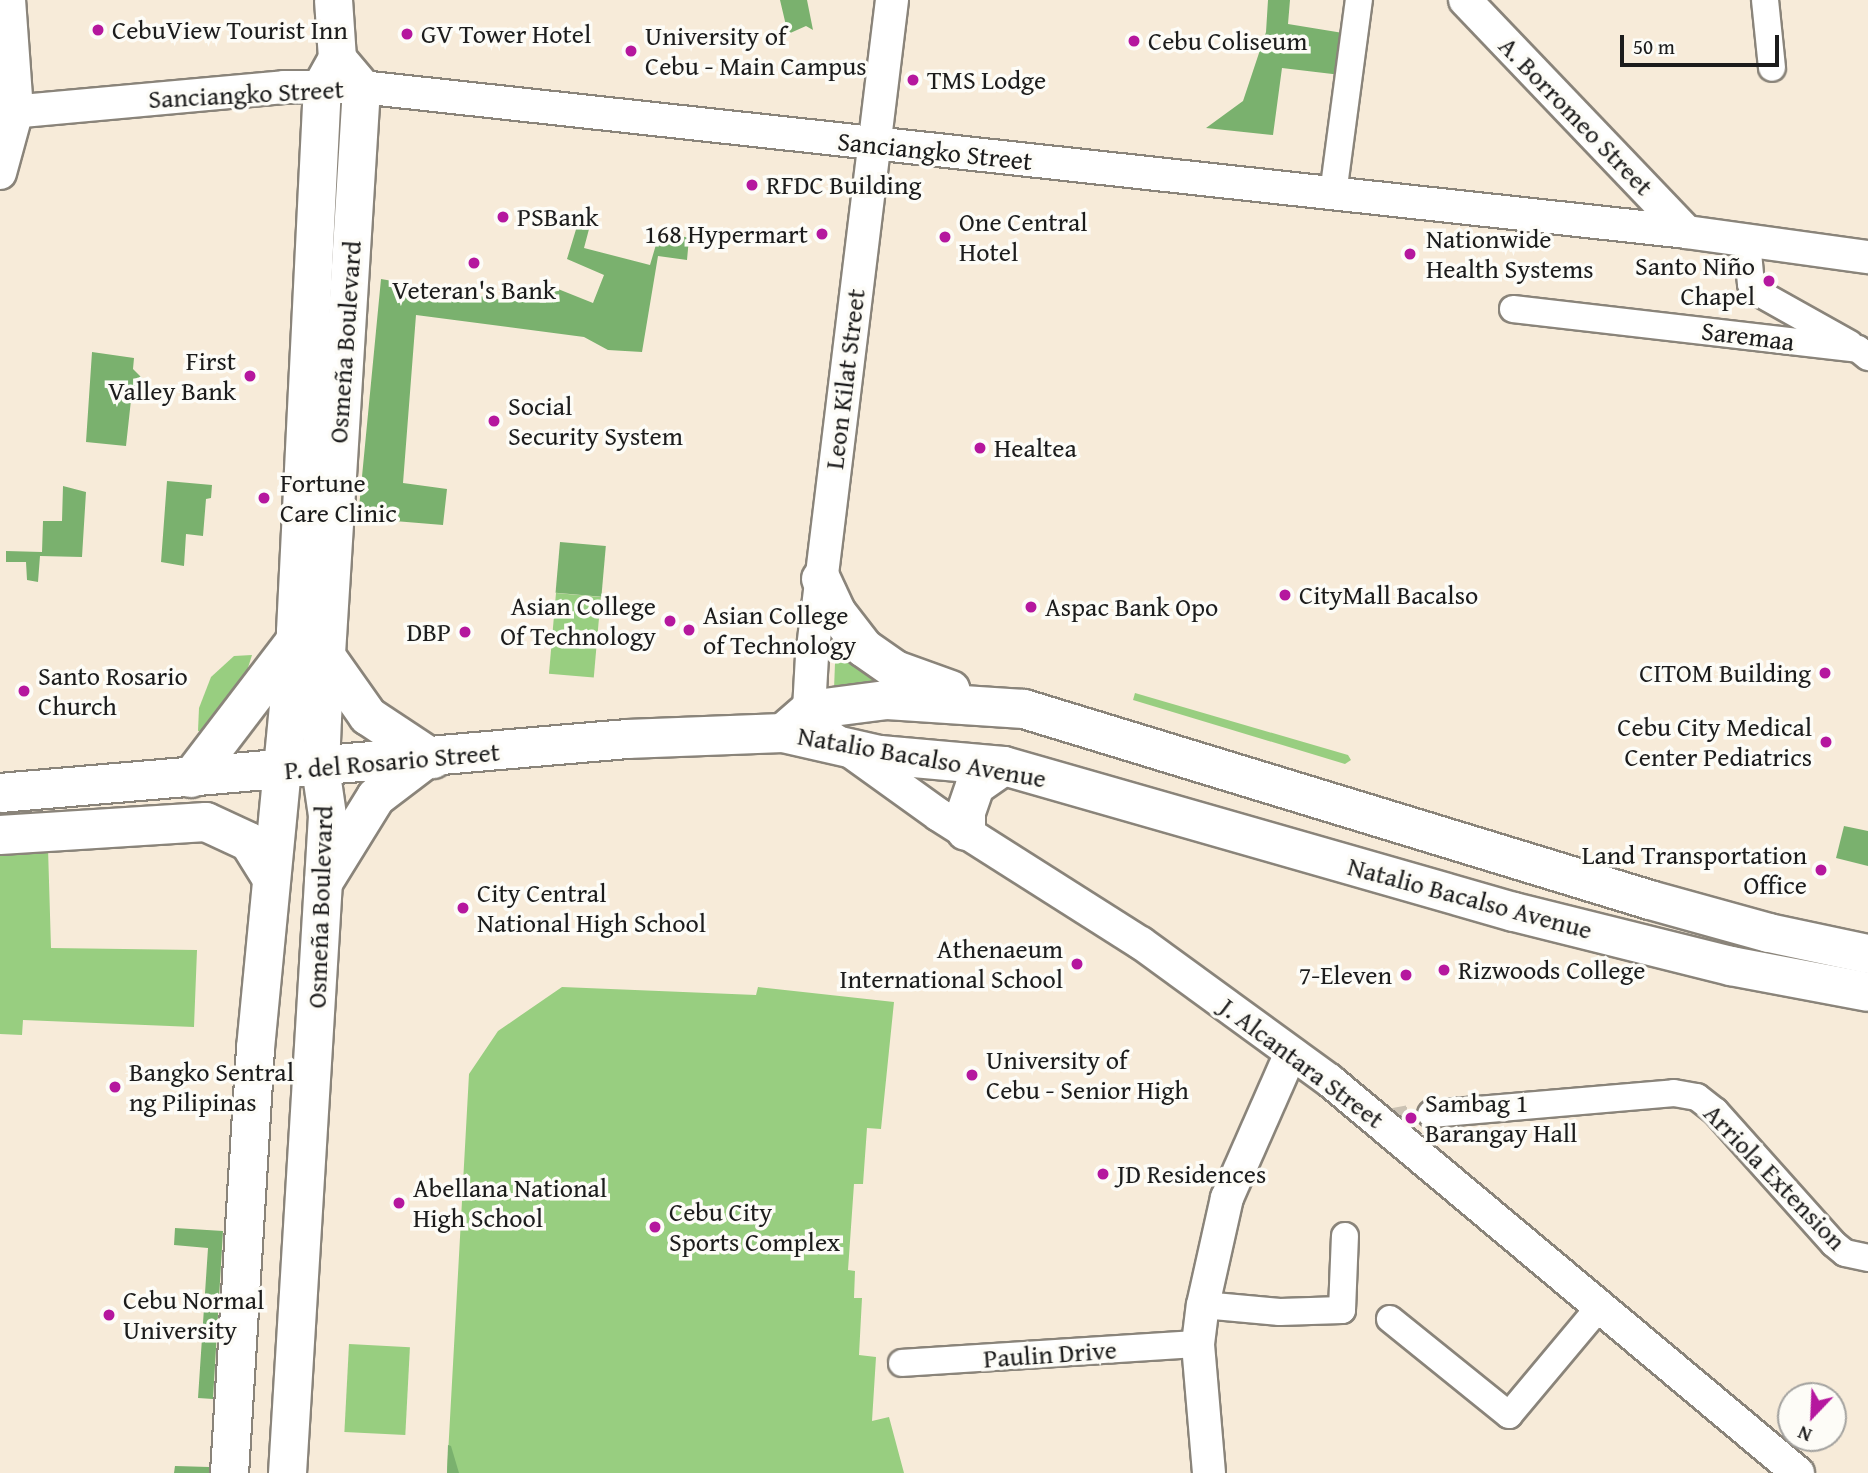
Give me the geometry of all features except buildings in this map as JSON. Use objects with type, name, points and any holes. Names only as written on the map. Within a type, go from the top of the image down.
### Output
[{"type":"main road","name":"Osmeña Boulevard","points":[[287,1473],[327,815],[310,649],[333,0]]},
{"type":"main road","points":[[329,71],[361,87]]},
{"type":"main road","name":"Osmeña Boulevard","points":[[229,1473],[279,771],[310,649],[361,87]]},
{"type":"main road","points":[[821,579],[850,632],[888,665],[936,686],[1024,709]]},
{"type":"main road","points":[[191,778],[310,649],[368,716],[430,759],[376,797],[324,881]]},
{"type":"main road","name":"Natalio Bacalso Avenue","points":[[796,722],[887,700],[934,700],[1024,709],[1688,911],[1868,954]]},
{"type":"main road","name":"Natalio Bacalso Avenue","points":[[796,722],[840,747],[1004,766],[1514,912],[1731,966],[1868,992]]},
{"type":"main road","name":"P. del Rosario Street","points":[[0,793],[430,759],[796,722]]},
{"type":"main road","points":[[966,831],[967,806],[975,786],[1004,766]]},
{"type":"main road","points":[[0,835],[206,822],[249,842],[270,874]]},
{"type":"street","points":[[0,173],[9,112],[9,0]]},
{"type":"street","name":"Leon Kilat Street","points":[[796,722],[821,579],[892,0]]},
{"type":"street","points":[[1333,194],[1359,0]]},
{"type":"street","name":"A. Borromeo Street","points":[[1465,0],[1687,232]]},
{"type":"street","points":[[1765,0],[1772,68]]},
{"type":"street","name":"Sanciangko Street","points":[[9,112],[329,71]]},
{"type":"street","name":"Sanciangko Street","points":[[361,87],[1687,232],[1868,257]]},
{"type":"street","name":"Saremaa","points":[[1747,242],[1751,284],[1759,293],[1863,353]]},
{"type":"street","name":"Saremaa","points":[[1513,309],[1863,353]]},
{"type":"street","name":"J. Alcantara Street","points":[[840,747],[1141,943],[1291,1053],[1383,1123],[1798,1473]]},
{"type":"street","points":[[1209,1473],[1198,1344],[1203,1305],[1227,1198],[1291,1053]]},
{"type":"street","name":"Arriola Extension","points":[[1431,1114],[1674,1093],[1697,1097],[1715,1111],[1834,1244],[1845,1253],[1868,1258]]},
{"type":"street","points":[[1203,1305],[1280,1312],[1342,1310],[1345,1236]]},
{"type":"street","points":[[1390,1319],[1509,1415],[1601,1306]]},
{"type":"street","name":"Paulin Drive","points":[[902,1363],[1198,1344]]},
{"type":"green space","points":[[780,0],[807,0],[813,30],[806,26],[788,34]]},
{"type":"green space","points":[[1268,0],[1290,0],[1288,24],[1343,33],[1341,75],[1282,68],[1273,135],[1206,128],[1243,101],[1266,32]]},
{"type":"green space","points":[[581,213],[593,214],[584,248],[650,265],[660,231],[689,238],[687,260],[658,256],[642,352],[608,350],[584,337],[416,315],[403,483],[447,489],[443,525],[358,518],[381,279],[502,300],[505,290],[539,299],[543,283],[593,303],[604,275],[567,259]]},
{"type":"green space","points":[[92,352],[134,358],[133,369],[158,394],[131,400],[126,446],[86,442]]},
{"type":"green space","points":[[167,481],[212,485],[211,498],[206,499],[203,536],[186,534],[184,566],[161,562]]},
{"type":"green space","points":[[63,486],[86,492],[82,557],[40,556],[38,582],[27,580],[26,562],[6,562],[6,551],[42,552],[43,521],[62,521]]},
{"type":"green space","points":[[560,542],[606,546],[601,597],[556,593]]},
{"type":"green space","points":[[556,593],[601,597],[594,678],[549,674]]},
{"type":"green space","points":[[836,638],[899,687],[834,689]]},
{"type":"green space","points":[[252,655],[247,671],[203,732],[198,731],[199,708],[211,677],[234,656]]},
{"type":"green space","points":[[1135,693],[1348,755],[1351,760],[1345,764],[1133,700]]},
{"type":"green space","points":[[1844,826],[1868,831],[1868,866],[1836,858]]},
{"type":"green space","points":[[48,848],[51,948],[197,950],[194,1027],[23,1020],[22,1035],[0,1034],[0,850]]},
{"type":"green space","name":"Cebu City Sports Complex","points":[[562,987],[756,995],[758,987],[894,1002],[881,1129],[867,1128],[863,1184],[854,1184],[848,1270],[855,1271],[854,1298],[862,1298],[859,1355],[876,1357],[872,1421],[889,1417],[904,1473],[447,1473],[469,1074],[498,1031]]},
{"type":"green space","points":[[175,1228],[223,1231],[213,1399],[198,1398],[208,1248],[174,1245]]},
{"type":"green space","points":[[349,1344],[410,1347],[405,1435],[344,1432]]},
{"type":"green space","points":[[448,1445],[451,1446],[459,1473],[447,1473]]},
{"type":"green space","points":[[175,1466],[209,1467],[209,1473],[174,1473]]},
{"type":"tunnel","points":[[1383,1123],[1431,1114]]},
{"type":"place","name":"CebuView Tourist Inn","points":[[98,30]]},
{"type":"place","name":"GV Tower Hotel","points":[[407,34]]},
{"type":"place","name":"Cebu Coliseum","points":[[1134,41]]},
{"type":"place","name":"University of Cebu - Main Campus","points":[[631,51]]},
{"type":"place","name":"TMS Lodge","points":[[913,80]]},
{"type":"place","name":"RFDC Building","points":[[752,185]]},
{"type":"place","name":"PSBank","points":[[503,217]]},
{"type":"place","name":"168 Hypermart","points":[[822,234]]},
{"type":"place","name":"One Central Hotel","points":[[945,237]]},
{"type":"place","name":"Nationwide Health Systems","points":[[1410,254]]},
{"type":"place","name":"Veteran's Bank","points":[[474,263]]},
{"type":"place","name":"Santo Niño Chapel","points":[[1769,281]]},
{"type":"place","name":"First Valley Bank","points":[[250,376]]},
{"type":"place","name":"Social Security System","points":[[494,421]]},
{"type":"place","name":"Healtea","points":[[980,448]]},
{"type":"place","name":"Fortune Care Clinic","points":[[264,498]]},
{"type":"place","name":"CityMall Bacalso","points":[[1285,595]]},
{"type":"place","name":"Aspac Bank Opo","points":[[1031,607]]},
{"type":"place","name":"Asian College Of Technology","points":[[670,621]]},
{"type":"place","name":"Asian College of Technology","points":[[689,630]]},
{"type":"place","name":"DBP","points":[[465,632]]},
{"type":"place","name":"CITOM Building","points":[[1825,673]]},
{"type":"place","name":"Santo Rosario Church","points":[[24,691]]},
{"type":"place","name":"Cebu City Medical Center Pediatrics","points":[[1826,742]]},
{"type":"place","name":"Land Transportation Office","points":[[1821,870]]},
{"type":"place","name":"City Central National High School","points":[[463,908]]},
{"type":"place","name":"Athenaeum International School","points":[[1077,964]]},
{"type":"place","name":"Rizwoods College","points":[[1444,970]]},
{"type":"place","name":"7-Eleven","points":[[1406,975]]},
{"type":"place","name":"University of Cebu - Senior High","points":[[972,1075]]},
{"type":"place","name":"Bangko Sentral ng Pilipinas","points":[[115,1087]]},
{"type":"place","name":"Sambag 1 Barangay Hall","points":[[1411,1118]]},
{"type":"place","name":"JD Residences","points":[[1103,1174]]},
{"type":"place","name":"Abellana National High School","points":[[399,1203]]},
{"type":"place","name":"Cebu City Sports Complex","points":[[655,1227]]},
{"type":"place","name":"Cebu Normal University","points":[[109,1315]]}]
